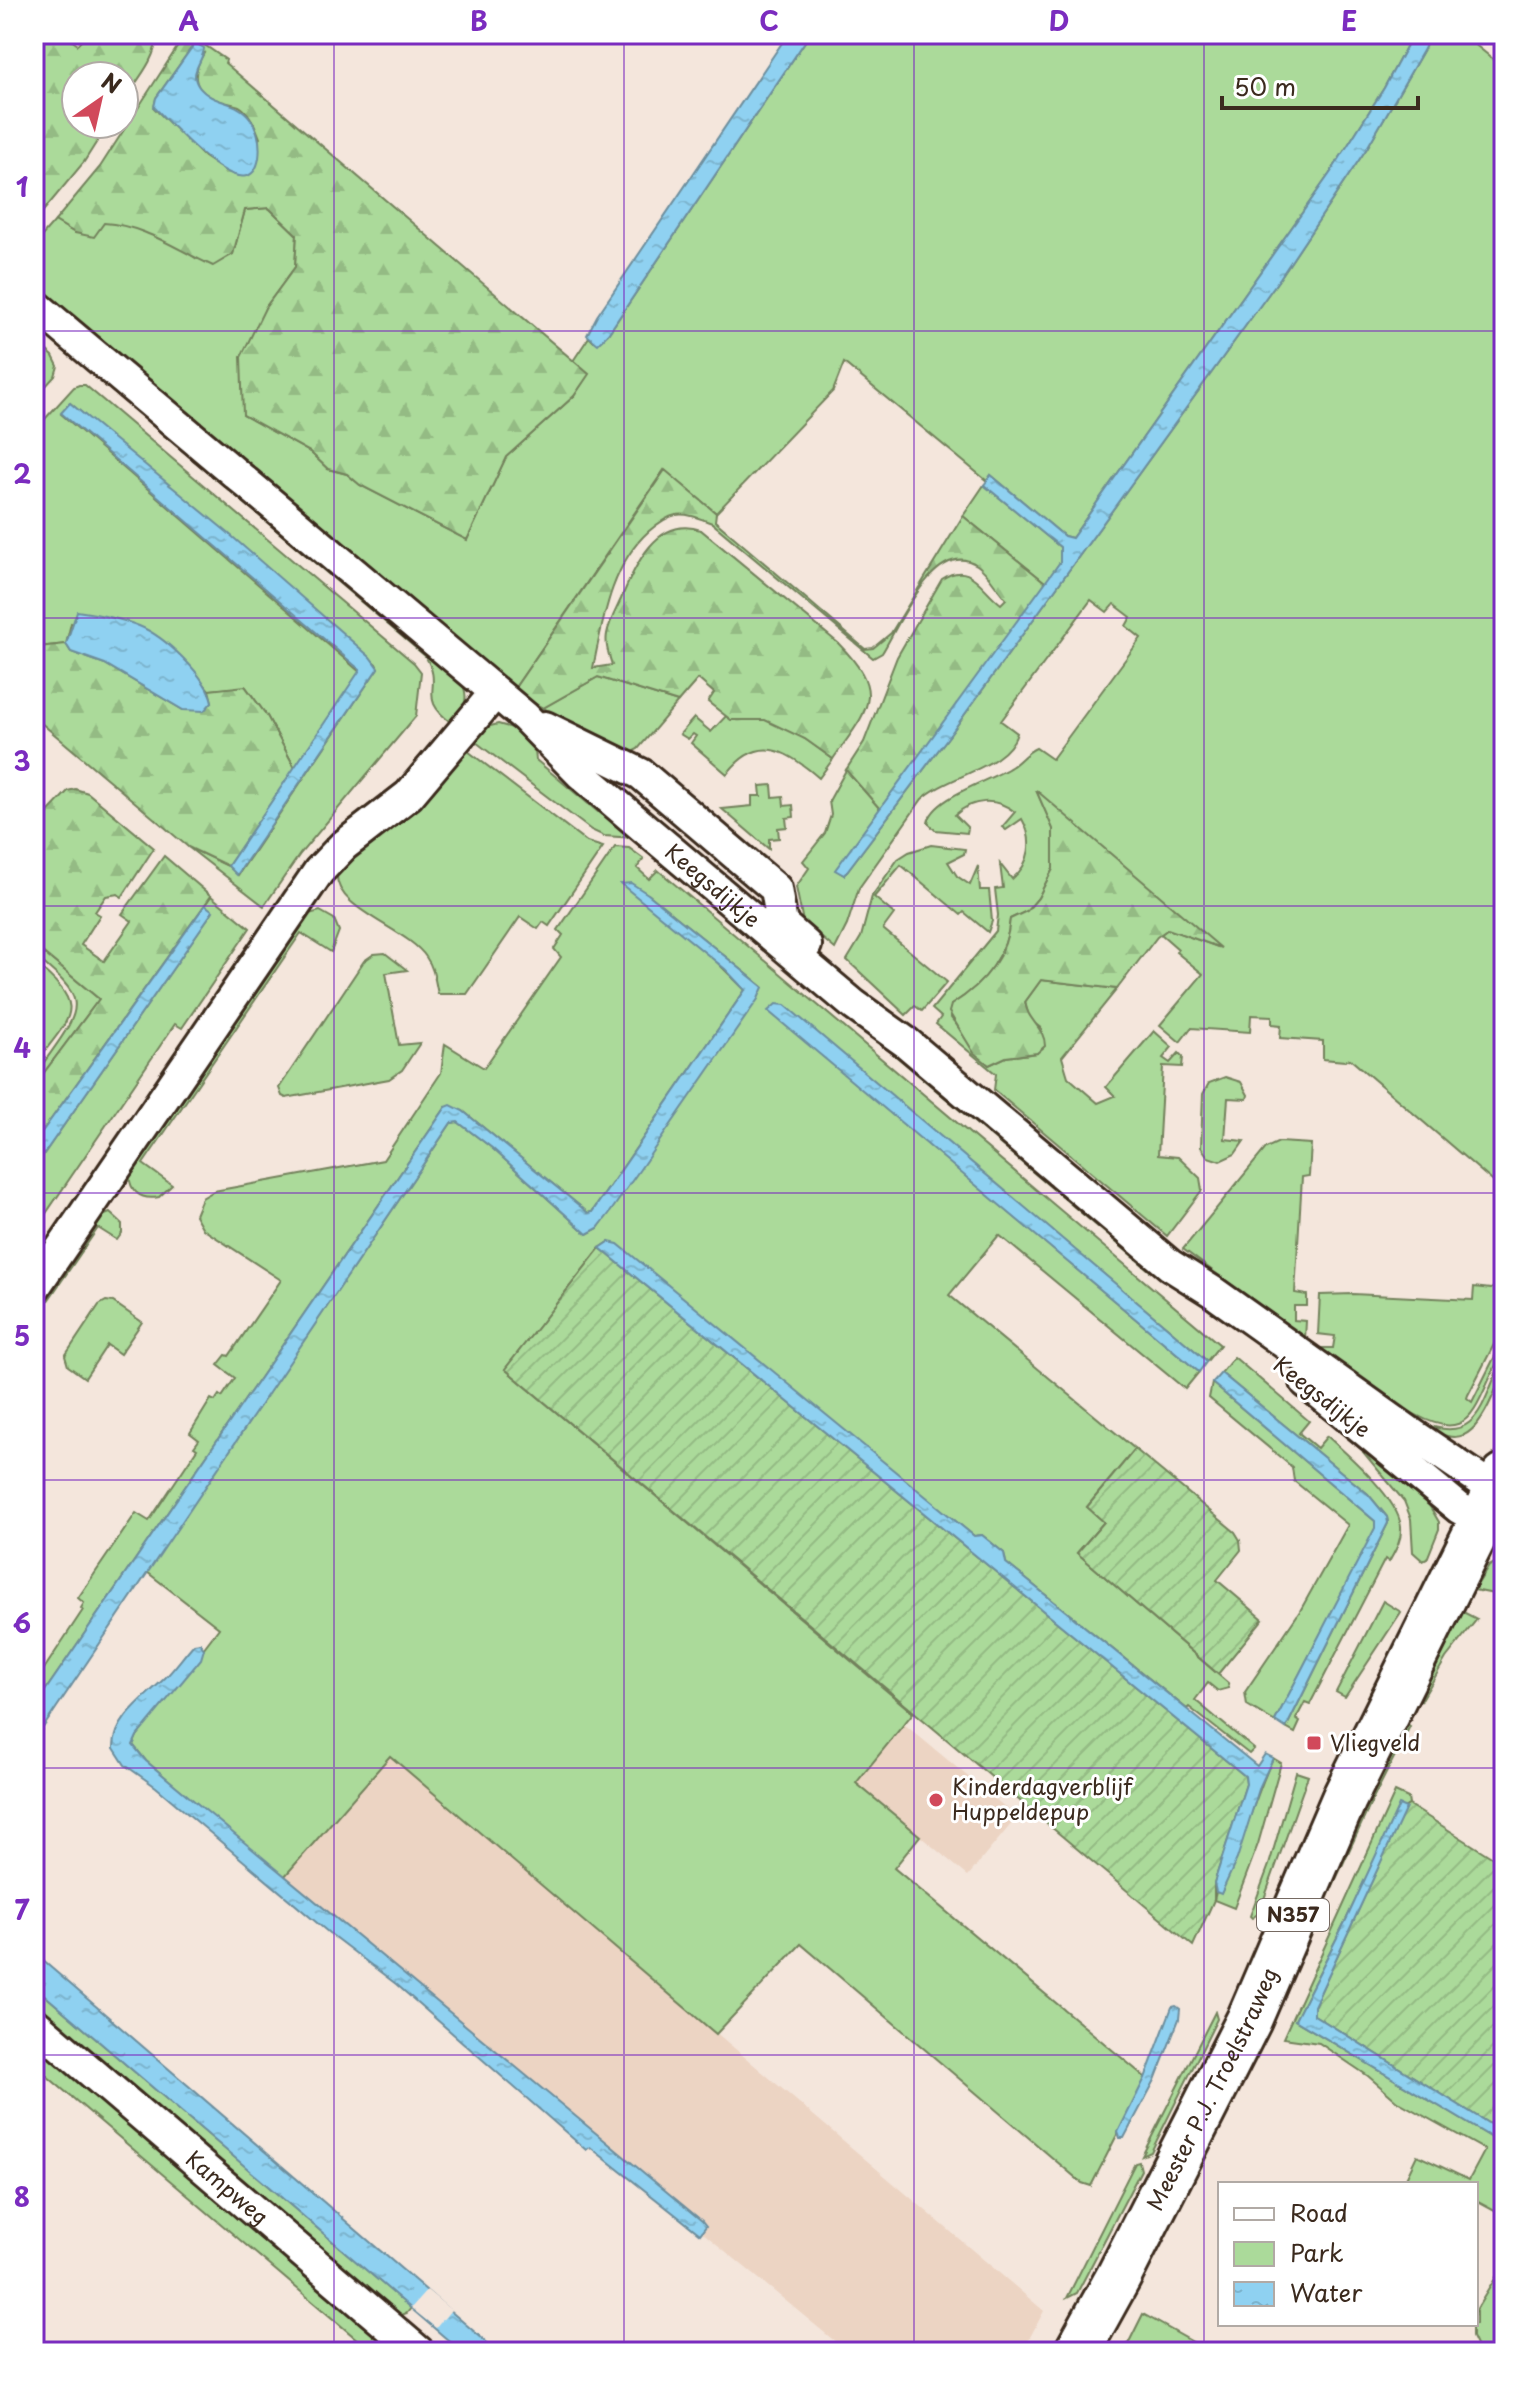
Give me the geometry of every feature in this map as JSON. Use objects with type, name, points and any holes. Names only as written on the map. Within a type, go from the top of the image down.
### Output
[{"type":"main road","name":"Meester P.J. Troelstraweg","points":[[1077,2352],[1249,2020],[1344,1799],[1498,1503]]},
{"type":"street","name":"Keegsdijkje","points":[[34,304],[525,717],[580,773],[643,827],[854,1005],[907,1043],[1170,1265],[1201,1300],[1326,1397],[1459,1508],[1498,1503]]},
{"type":"street","points":[[34,1288],[319,871],[343,846],[409,795],[495,693]]},
{"type":"street","name":"Keegsdijkje","points":[[525,717],[641,774],[776,889],[782,924],[865,994],[907,1043]]},
{"type":"street","name":"Kampweg","points":[[34,2023],[408,2349]]},
{"type":"shaded area","name":"Kinderdagverblijf Huppeldepup","points":[[904,1724],[1017,1817],[968,1876],[856,1783]]},
{"type":"shaded area","points":[[390,1756],[1044,2311],[1022,2352],[848,2352],[702,2232],[706,2226],[702,2221],[284,1877]]},
{"type":"green space","points":[[34,34],[63,34],[78,45],[87,34],[157,34],[154,52],[140,77],[140,60],[60,60],[60,140],[98,140],[84,162],[35,221]]},
{"type":"green space","points":[[189,34],[226,60],[225,63],[589,374],[574,396],[506,457],[467,540],[360,485],[347,474],[328,469],[310,452],[243,415],[241,357],[265,308],[295,267],[297,235],[269,208],[245,210],[233,254],[213,266],[133,228],[104,223],[94,237],[75,233],[55,221],[100,167],[117,140],[140,140],[140,105],[185,35]],"holes":[[[192,47],[204,53],[196,76],[200,88],[212,97],[243,109],[260,138],[225,171],[204,157],[154,108],[156,98]]]},
{"type":"green space","points":[[810,34],[1413,34],[1384,88],[1331,172],[1072,538],[1064,536],[991,475],[987,481],[844,363],[833,391],[716,513],[664,470],[512,692],[34,287],[34,245],[55,221],[75,233],[104,223],[127,225],[165,240],[197,259],[233,254],[245,210],[269,208],[297,235],[295,267],[265,308],[243,415],[310,452],[328,469],[347,474],[360,485],[467,540],[506,457],[574,396],[588,374],[573,361],[589,337],[593,341],[608,334]]},
{"type":"green space","points":[[1430,34],[1462,34],[1504,68],[1504,1191],[1350,1059],[1323,1059],[1323,1041],[1280,1038],[1281,1025],[1272,1024],[1272,1016],[1251,1015],[1250,1032],[1191,1028],[1180,1042],[1160,1025],[1203,974],[1176,952],[1178,949],[1161,934],[1168,929],[1218,947],[1037,792],[1053,828],[1053,869],[1038,898],[1027,911],[1010,919],[1004,946],[991,969],[973,989],[951,1005],[951,1018],[989,1065],[1006,1057],[1037,1053],[1042,1029],[1030,1020],[1025,1002],[1041,980],[1117,989],[1062,1057],[1068,1077],[1098,1103],[1115,1096],[1106,1087],[1154,1031],[1172,1047],[1163,1058],[1170,1063],[1179,1053],[1183,1057],[1182,1067],[1163,1066],[1158,1155],[1178,1157],[1200,1178],[1202,1190],[1167,1236],[994,1090],[996,1074],[936,1024],[941,1017],[932,1009],[996,931],[995,889],[1003,888],[1000,864],[1012,879],[1027,859],[1029,843],[1022,819],[1006,830],[1002,827],[1015,812],[1000,804],[976,803],[955,815],[968,828],[967,833],[935,830],[928,823],[932,814],[950,798],[1011,767],[1036,748],[1052,759],[1141,638],[1126,626],[1131,617],[1114,604],[1107,612],[1091,600],[1001,721],[1017,733],[1011,745],[989,763],[946,783],[922,799],[859,888],[835,949],[803,922],[796,887],[809,868],[803,861],[825,833],[831,815],[829,801],[846,770],[880,809],[836,870],[844,875],[952,732],[1280,278],[1367,148]]},
{"type":"green space","points":[[34,340],[53,356],[58,366],[55,376],[34,399],[34,380],[38,372],[34,369]]},
{"type":"green space","points":[[106,382],[460,680],[466,697],[453,724],[435,706],[431,667],[425,656],[106,386]]},
{"type":"green space","points":[[79,385],[85,385],[421,672],[416,716],[300,854],[264,906],[188,847],[228,866],[238,875],[378,668],[70,403],[61,414],[361,673],[295,768],[267,716],[246,687],[209,690],[181,657],[71,623],[66,644],[38,647],[34,651],[34,431]]},
{"type":"green space","points":[[665,470],[716,513],[715,521],[865,649],[873,648],[891,633],[963,516],[1046,583],[880,809],[846,770],[864,742],[897,657],[942,579],[952,574],[967,574],[1001,604],[1006,599],[977,565],[962,560],[947,563],[933,573],[908,606],[882,653],[873,658],[712,523],[690,516],[672,516],[655,526],[636,545],[610,594],[593,668],[612,665],[607,642],[609,625],[633,572],[650,546],[672,530],[686,527],[701,530],[838,643],[863,676],[868,689],[863,714],[833,759],[805,739],[765,720],[731,720],[708,702],[714,693],[698,679],[678,702],[598,677],[543,708],[512,692]]},
{"type":"green space","points":[[984,485],[1060,547],[1060,562],[1046,583],[963,516]]},
{"type":"green space","points":[[66,644],[71,652],[105,664],[183,710],[212,702],[209,690],[245,686],[267,716],[295,768],[228,866],[188,847],[34,717],[34,651],[38,647]]},
{"type":"green space","points":[[598,677],[678,702],[638,749],[623,751],[543,708]]},
{"type":"green space","points":[[726,716],[735,720],[773,721],[833,759],[819,778],[784,754],[761,750],[750,753],[727,774],[691,743],[696,736],[693,734],[688,739],[680,734],[694,718],[711,732]]},
{"type":"green space","points":[[498,724],[516,729],[534,743],[536,760],[598,812],[615,812],[636,838],[604,836],[591,830],[472,739],[483,728]]},
{"type":"green space","points":[[464,748],[587,842],[603,847],[549,926],[543,922],[538,929],[520,917],[467,994],[438,994],[433,970],[426,957],[404,937],[358,908],[339,886],[337,873]]},
{"type":"green space","points":[[772,785],[773,797],[783,796],[784,806],[793,805],[794,817],[786,818],[787,827],[778,828],[779,838],[769,839],[769,849],[722,809],[752,806],[752,796],[761,796],[760,786]]},
{"type":"green space","points":[[75,789],[88,793],[154,848],[122,897],[118,894],[106,896],[95,912],[100,915],[81,945],[104,961],[132,921],[122,914],[164,856],[211,896],[34,1143],[34,1086],[99,999],[34,945],[34,799],[49,811],[68,791]]},
{"type":"green space","points":[[1036,790],[1221,948],[1168,929],[1157,937],[1117,989],[1041,980],[1025,1002],[1045,1046],[1037,1053],[1006,1057],[989,1065],[974,1053],[949,1012],[951,1005],[973,989],[991,969],[1004,946],[1010,919],[1027,911],[1038,898],[1053,869],[1053,829]]},
{"type":"green space","points":[[931,845],[965,849],[964,854],[948,862],[957,876],[970,885],[978,866],[980,890],[989,890],[992,921],[988,932],[964,912],[961,915],[901,865],[874,897],[894,914],[883,929],[947,982],[922,1011],[915,1006],[906,1015],[847,960],[861,937],[872,896],[898,859]]},
{"type":"green space","points":[[615,847],[629,848],[644,859],[637,868],[649,879],[658,870],[1220,1345],[1207,1361],[945,1141],[769,1011],[1199,1372],[1185,1389],[999,1235],[949,1295],[1135,1449],[1087,1507],[1104,1522],[1077,1553],[1228,1683],[1229,1688],[1218,1691],[1208,1683],[1195,1700],[1254,1749],[1249,1754],[1189,1707],[1187,1709],[1006,1563],[1004,1553],[982,1535],[974,1536],[609,1242],[600,1248],[505,1369],[913,1713],[856,1783],[920,1836],[894,1868],[1146,2078],[1091,2186],[1082,2183],[801,1944],[716,2034],[390,1756],[284,1877],[146,1761],[133,1745],[219,1628],[147,1572],[451,1123],[458,1122],[492,1148],[587,1234],[598,1228],[763,987],[648,894],[745,990],[592,1212],[588,1213],[463,1111],[446,1107],[34,1707],[34,1684],[83,1610],[84,1603],[78,1598],[136,1513],[149,1521],[197,1449],[194,1447],[199,1440],[190,1433],[211,1399],[215,1401],[219,1395],[222,1397],[235,1378],[218,1365],[226,1355],[229,1356],[281,1280],[203,1229],[195,1215],[202,1198],[214,1191],[383,1160],[441,1073],[445,1044],[484,1068],[561,957],[554,949],[563,935],[558,930]]},
{"type":"green space","points":[[211,896],[250,928],[182,1028],[175,1024],[34,1231],[34,1168],[212,912],[205,905]]},
{"type":"green space","points":[[320,911],[334,919],[339,931],[331,952],[301,933],[143,1164],[172,1185],[159,1197],[146,1197],[136,1192],[131,1183],[130,1170],[305,915]]},
{"type":"green space","points":[[34,945],[99,999],[34,1086],[38,1071],[69,1025],[75,1002],[63,982],[34,955]]},
{"type":"green space","points":[[385,953],[407,970],[386,973],[399,1045],[420,1043],[402,1070],[389,1079],[286,1098],[282,1096],[279,1088],[364,961],[374,954]]},
{"type":"green space","points":[[34,962],[63,991],[69,1002],[69,1012],[58,1034],[34,1065]]},
{"type":"green space","points":[[830,993],[1152,1268],[1150,1271],[827,998]]},
{"type":"green space","points":[[1225,1077],[1241,1082],[1248,1095],[1247,1099],[1228,1098],[1225,1139],[1244,1141],[1235,1154],[1220,1161],[1208,1157],[1201,1147],[1203,1094],[1209,1083]]},
{"type":"green space","points":[[1279,1142],[1311,1144],[1309,1176],[1302,1177],[1295,1293],[1307,1295],[1307,1306],[1294,1306],[1294,1320],[1306,1321],[1305,1339],[1183,1249],[1266,1148]]},
{"type":"green space","points":[[110,1213],[122,1224],[122,1233],[117,1240],[98,1228],[34,1321],[34,1309],[97,1218]]},
{"type":"green space","points":[[600,1248],[1245,1776],[1246,1784],[1214,1883],[1214,1900],[1193,1946],[505,1369]]},
{"type":"green space","points":[[1504,1279],[1504,1325],[1468,1395],[1472,1402],[1504,1338],[1504,1349],[1476,1407],[1467,1419],[1455,1425],[1441,1425],[1394,1402],[1389,1409],[1317,1358],[1318,1348],[1333,1348],[1335,1336],[1318,1334],[1320,1295],[1473,1300],[1474,1287],[1491,1289]]},
{"type":"green space","points":[[106,1301],[113,1302],[142,1322],[120,1354],[107,1345],[85,1378],[68,1366],[65,1356],[99,1305]]},
{"type":"green space","points":[[1234,1357],[1309,1421],[1299,1433],[1317,1448],[1327,1436],[1359,1465],[1391,1504],[1401,1527],[1394,1554],[1389,1562],[1385,1559],[1310,1704],[1305,1702],[1296,1719],[1300,1722],[1295,1733],[1286,1728],[1388,1523],[1387,1517],[1368,1494],[1221,1373]]},
{"type":"green space","points":[[1504,1357],[1502,1373],[1492,1398],[1472,1430],[1464,1435],[1446,1436],[1422,1423],[1442,1429],[1457,1429],[1468,1423],[1484,1402]]},
{"type":"green space","points":[[1212,1383],[1375,1521],[1376,1528],[1275,1721],[1277,1723],[1247,1705],[1245,1692],[1300,1611],[1348,1525],[1294,1481],[1292,1467],[1209,1398]]},
{"type":"green space","points":[[1367,1447],[1426,1500],[1439,1522],[1427,1559],[1423,1561],[1413,1552],[1411,1519],[1404,1501],[1363,1452]]},
{"type":"green space","points":[[1135,1449],[1235,1532],[1240,1540],[1241,1550],[1217,1580],[1263,1619],[1218,1674],[1077,1553],[1104,1522],[1087,1507]]},
{"type":"green space","points":[[1504,1558],[1504,1596],[1474,1590],[1489,1566]]},
{"type":"green space","points":[[1383,1601],[1401,1612],[1345,1697],[1336,1692]]},
{"type":"green space","points":[[1461,1611],[1477,1619],[1446,1658],[1421,1701],[1418,1696]]},
{"type":"green space","points":[[1406,1723],[1410,1726],[1371,1803],[1261,2042],[1364,1800]]},
{"type":"green space","points":[[1273,1758],[1281,1763],[1258,1844],[1234,1908],[1214,1900],[1216,1892],[1221,1893]]},
{"type":"green space","points":[[1296,1772],[1308,1776],[1259,1913],[1252,1918],[1250,1916],[1269,1865]]},
{"type":"green space","points":[[1395,1792],[1408,1798],[1409,1805],[1404,1808],[1400,1806],[1295,2020],[1504,2145],[1504,2215],[1478,2201],[1478,2182],[1404,2182],[1417,2155],[1469,2180],[1485,2150],[1397,2101],[1368,2076],[1319,2043],[1283,2038]]},
{"type":"green space","points":[[1409,1805],[1493,1858],[1504,1843],[1504,2133],[1314,2015],[1314,2006],[1404,1808]]},
{"type":"green space","points":[[34,1986],[411,2308],[407,2313],[396,2317],[34,2008]]},
{"type":"green space","points":[[1215,2012],[1217,2019],[1151,2152],[1142,2156]]},
{"type":"green space","points":[[34,2039],[387,2342],[379,2352],[362,2352],[366,2347],[34,2065]]},
{"type":"green space","points":[[1139,2162],[1141,2170],[1077,2293],[1067,2298],[1135,2163]]},
{"type":"green space","points":[[1504,2264],[1504,2352],[1479,2352],[1472,2337],[1472,2326],[1478,2326],[1478,2307]]},
{"type":"green space","points":[[1143,2314],[1205,2349],[1206,2352],[1124,2352]]},
{"type":"water","points":[[788,34],[810,34],[608,334],[598,344],[587,335],[597,316]]},
{"type":"water","points":[[1413,34],[1430,34],[1367,148],[1280,278],[952,732],[844,875],[835,870],[1060,562],[1060,547],[984,485],[991,475],[1064,536],[1072,538],[1331,172],[1384,88]]},
{"type":"water","points":[[195,43],[204,48],[195,72],[199,87],[211,97],[245,112],[259,137],[260,153],[252,173],[240,176],[225,171],[191,144],[154,107],[156,98]]},
{"type":"water","points":[[70,403],[227,532],[370,657],[378,668],[237,875],[228,866],[360,670],[61,413]]},
{"type":"water","points":[[77,611],[131,623],[160,638],[193,669],[212,702],[204,711],[183,710],[105,664],[71,652],[66,644]]},
{"type":"water","points":[[631,883],[763,987],[758,999],[609,1214],[598,1228],[587,1234],[492,1148],[458,1122],[451,1123],[34,1741],[34,1707],[446,1107],[451,1105],[463,1111],[588,1213],[592,1212],[745,990],[725,969],[621,884]]},
{"type":"water","points":[[205,905],[213,911],[34,1168],[34,1143]]},
{"type":"water","points":[[776,1004],[785,1005],[1207,1361],[1199,1372],[768,1011]]},
{"type":"water","points":[[609,1242],[618,1244],[974,1536],[982,1535],[1004,1553],[1006,1563],[1257,1766],[1265,1754],[1273,1758],[1260,1786],[1237,1859],[1221,1894],[1216,1892],[1214,1883],[1246,1784],[1245,1776],[600,1248]]},
{"type":"water","points":[[1221,1373],[1368,1494],[1387,1517],[1388,1523],[1286,1728],[1275,1721],[1375,1528],[1375,1521],[1212,1383]]},
{"type":"water","points":[[200,1643],[204,1649],[201,1659],[137,1736],[133,1745],[146,1761],[702,2221],[706,2226],[700,2234],[590,2147],[586,2150],[396,1984],[329,1933],[156,1787],[125,1765],[114,1748],[115,1737],[125,1718],[194,1644]]},
{"type":"water","points":[[1399,1805],[1406,1808],[1314,2006],[1314,2015],[1504,2133],[1504,2145],[1295,2020]]},
{"type":"water","points":[[34,1953],[498,2352],[462,2352],[34,1986]]},
{"type":"water","points":[[1172,2007],[1180,2009],[1179,2019],[1155,2080],[1124,2138],[1120,2138],[1118,2132],[1145,2078]]},
{"type":"pier","points":[[427,2290],[451,2310],[436,2328],[411,2308]]},
{"type":"place","name":"Vliegveld","points":[[1314,1743]]},
{"type":"place","name":"Kinderdagverblijf Huppeldepup","points":[[936,1800]]}]
